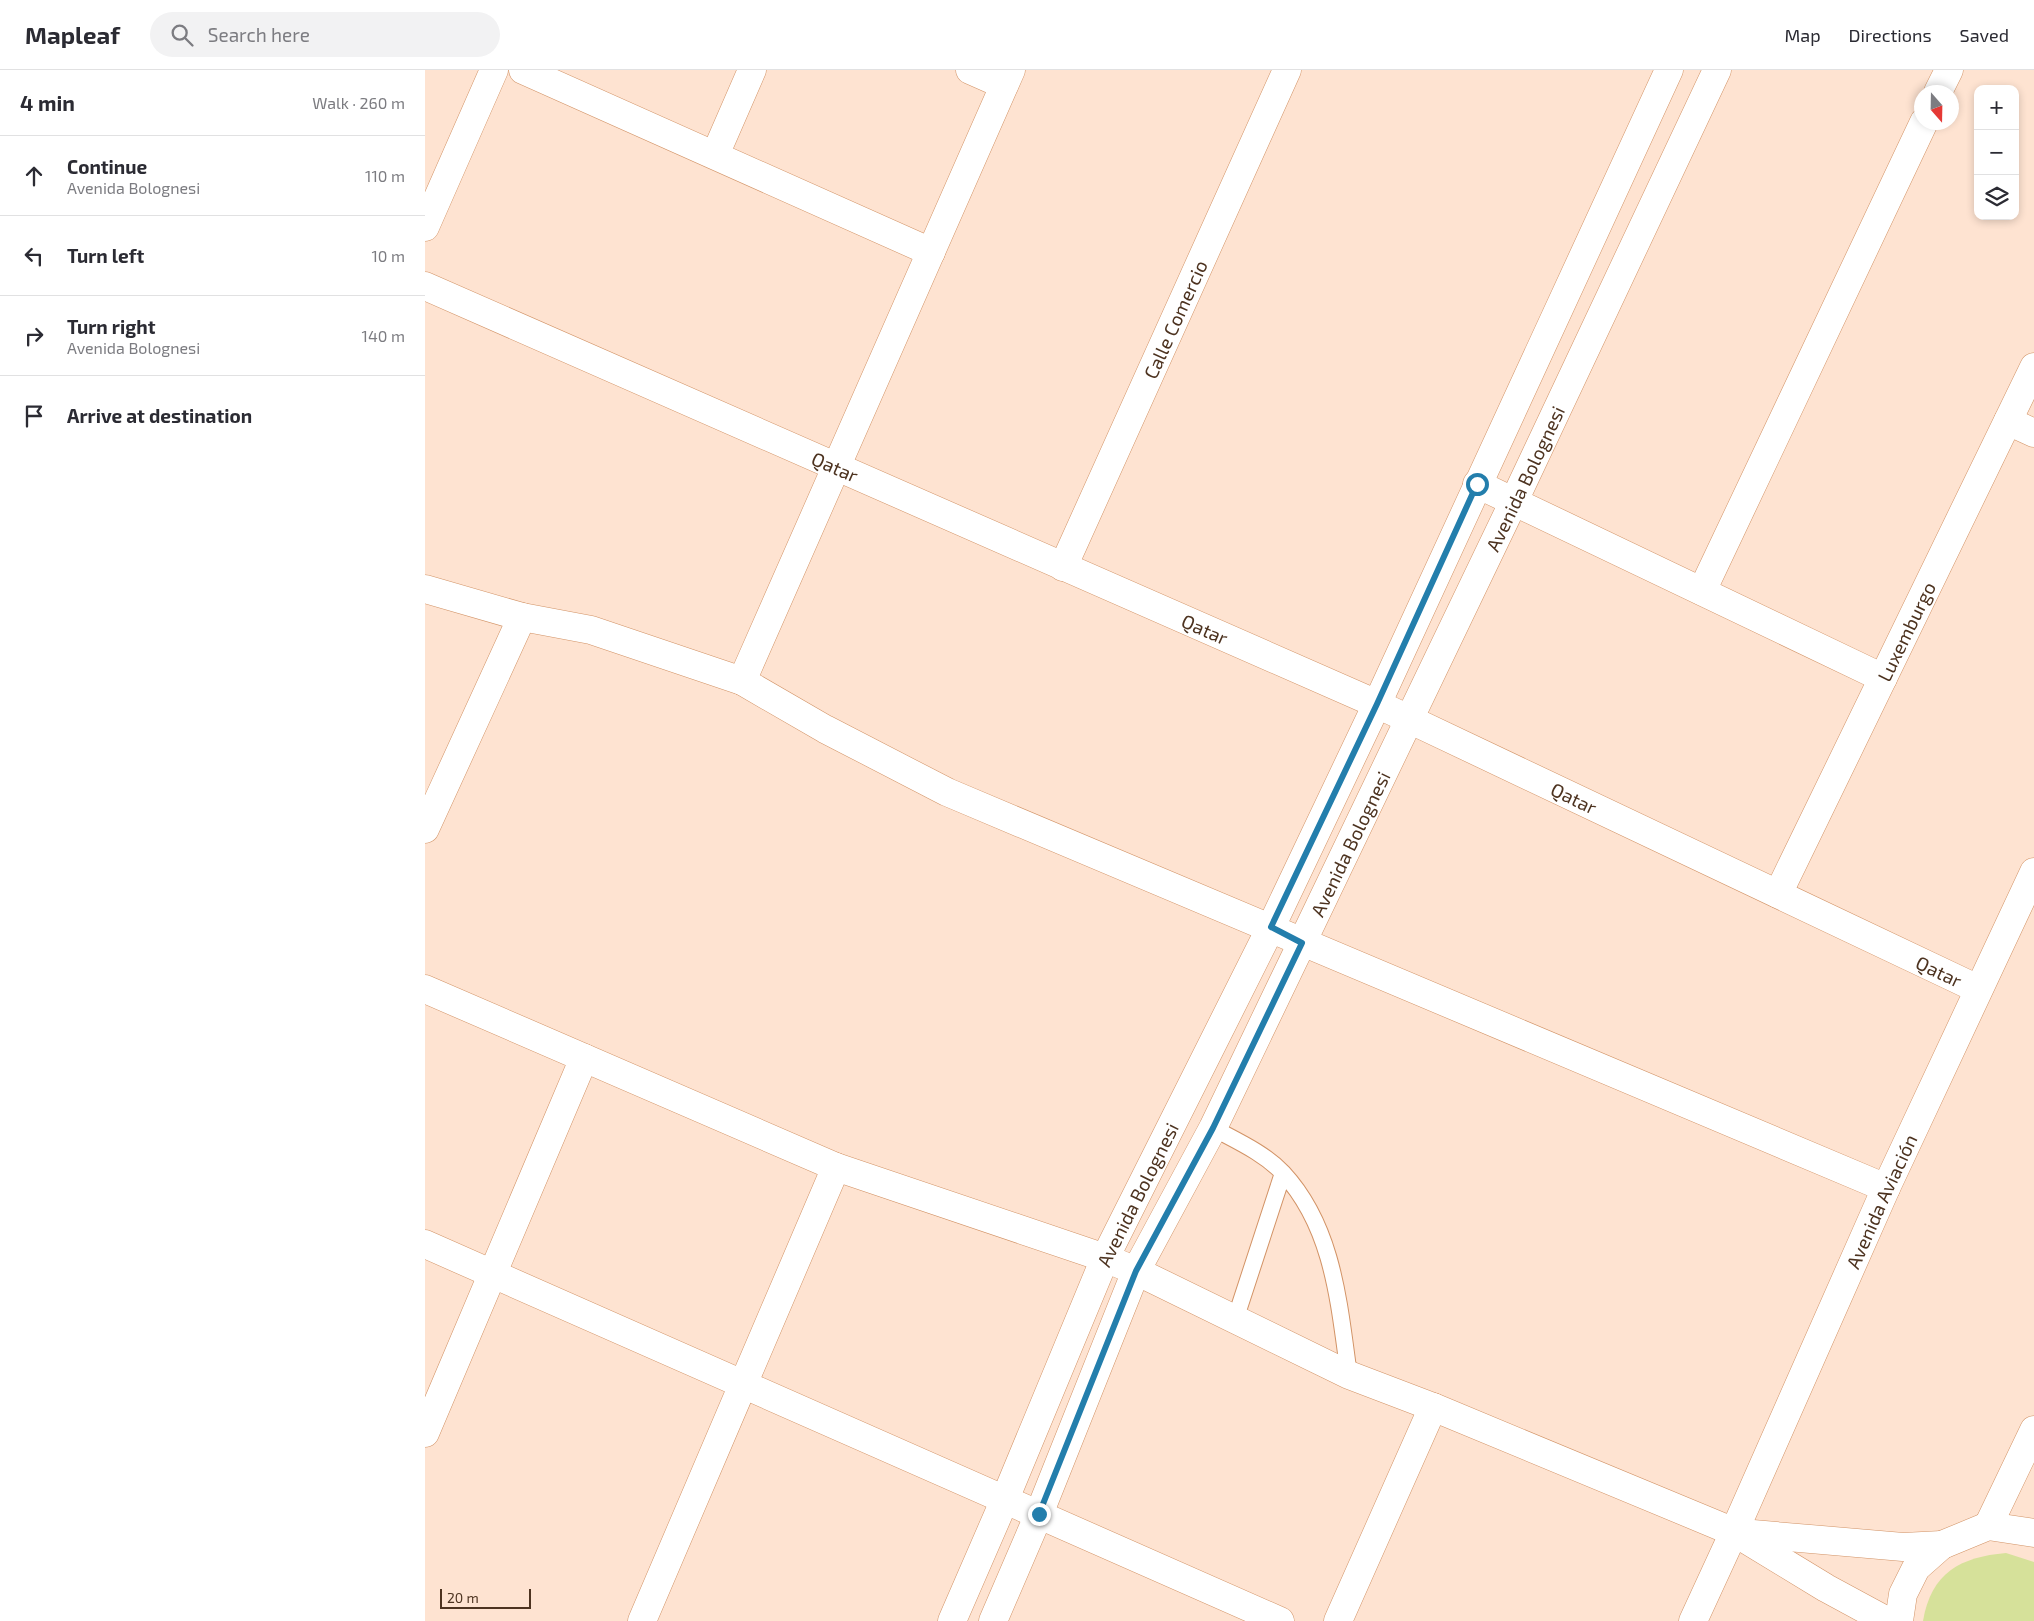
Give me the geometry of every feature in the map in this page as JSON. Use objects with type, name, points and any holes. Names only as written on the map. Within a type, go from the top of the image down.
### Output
[{"type":"street","points":[[425,227],[494,70]]},
{"type":"street","points":[[523,70],[931,252]]},
{"type":"street","points":[[715,155],[752,70]]},
{"type":"street","points":[[742,681],[1008,77],[971,70]]},
{"type":"street","name":"Calle Comercio","points":[[1063,567],[1287,70]]},
{"type":"street","name":"Avenida Bolognesi","points":[[952,1621],[1105,1258],[1271,927],[1377,704],[1669,70]]},
{"type":"street","name":"Avenida Bolognesi","points":[[993,1621],[1039,1514],[1136,1271],[1213,1128],[1514,501],[1717,70]]},
{"type":"street","points":[[1942,85],[1949,70]]},
{"type":"street","points":[[1702,591],[1920,130]]},
{"type":"street","name":"Qatar","points":[[425,286],[1377,704],[1978,989]]},
{"type":"street","name":"Luxemburgo","points":[[1778,894],[2034,367]]},
{"type":"street","points":[[2008,421],[2034,433]]},
{"type":"street","points":[[1477,484],[1883,678]]},
{"type":"street","points":[[425,588],[522,617],[591,630],[742,681],[825,729],[947,792],[1271,927],[1302,943],[1885,1188]]},
{"type":"street","points":[[425,829],[522,617]]},
{"type":"street","name":"Avenida Aviación","points":[[1693,1621],[1885,1188],[2034,872]]},
{"type":"street","points":[[425,989],[837,1167],[1105,1258],[1136,1271],[1349,1376],[1433,1408],[1734,1532],[1826,1588],[1887,1621]]},
{"type":"street","points":[[425,1433],[584,1058]]},
{"type":"street","points":[[642,1621],[837,1167]]},
{"type":"street","points":[[425,1244],[1039,1514],[1253,1616],[1280,1621]]},
{"type":"street","points":[[1338,1621],[1433,1408]]},
{"type":"street","points":[[1987,1526],[2034,1430]]},
{"type":"street","points":[[1899,1621],[1903,1594],[1916,1568],[1942,1545],[1987,1526],[2034,1533]]},
{"type":"street","points":[[1734,1532],[1903,1547],[1942,1545]]},
{"type":"lane","points":[[1213,1128],[1259,1153],[1283,1173],[1303,1201],[1326,1246],[1335,1280],[1349,1376]]},
{"type":"lane","points":[[1235,1320],[1283,1173]]},
{"type":"green space","points":[[2006,1553],[2034,1562],[2034,1621],[1923,1621],[1927,1604],[1933,1591],[1950,1570],[1975,1559]]},
{"type":"route","points":[[1039,1514],[1136,1271],[1213,1128],[1302,943],[1271,927],[1377,704],[1477,484]]}]
